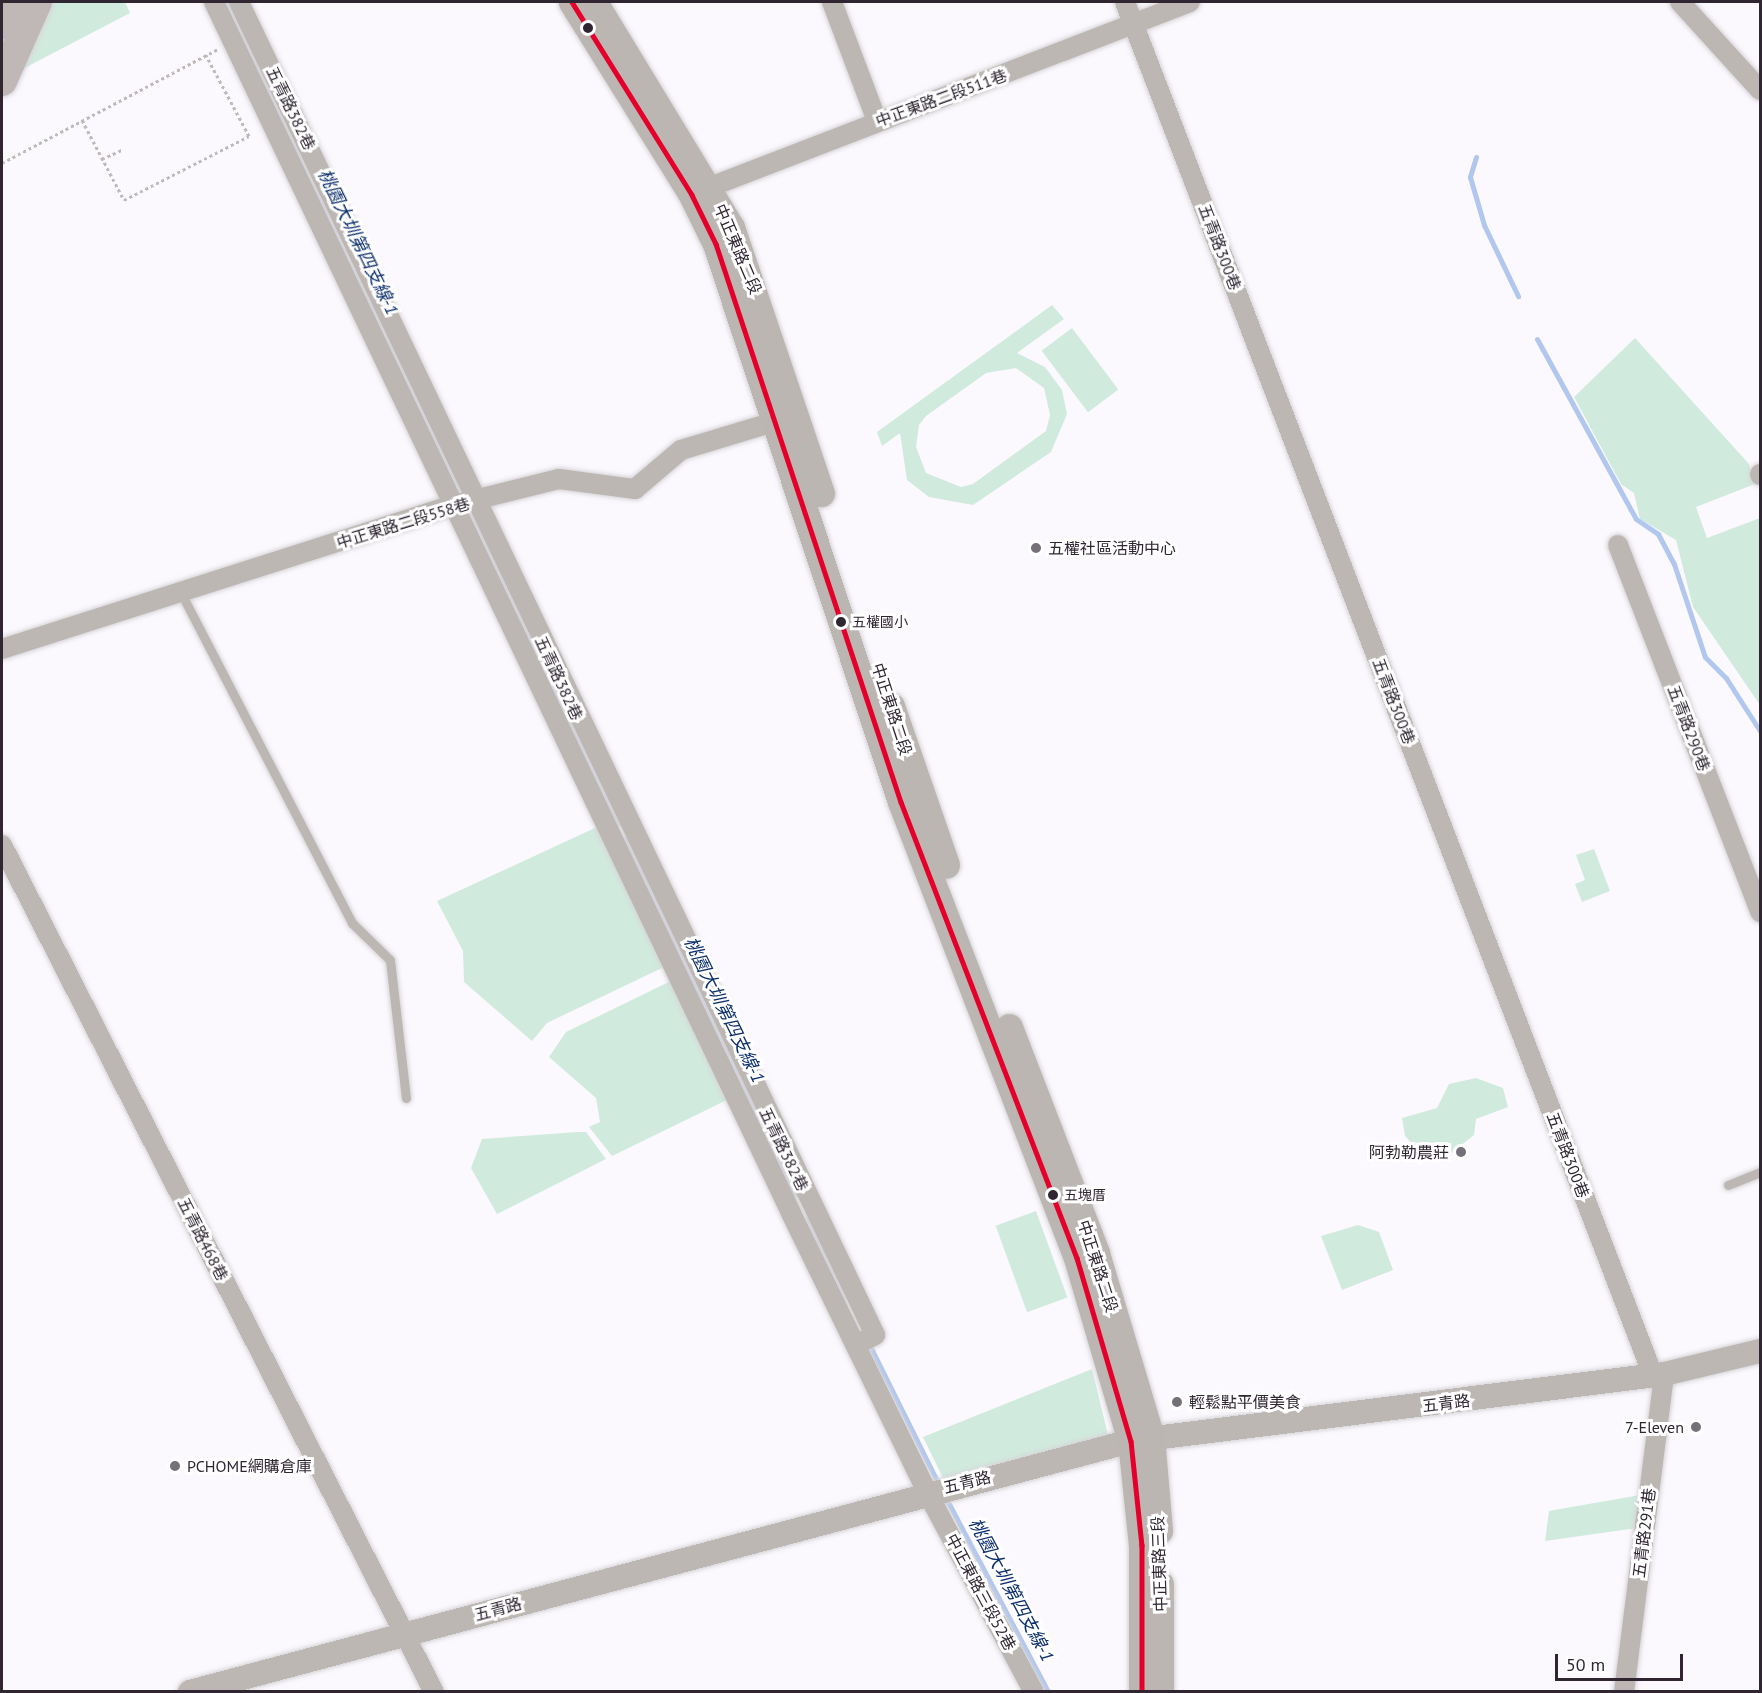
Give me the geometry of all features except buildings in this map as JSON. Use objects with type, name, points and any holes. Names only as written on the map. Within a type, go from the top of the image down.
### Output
[{"type":"main road","points":[[2,24],[12,2]]},
{"type":"main road","points":[[2,81],[37,2]]},
{"type":"main road","name":"中正東路二段","points":[[572,2],[701,189]]},
{"type":"main road","name":"中正東路二段","points":[[594,2],[701,189],[716,244],[788,418],[901,802],[1077,1258],[1141,1439]]},
{"type":"main road","name":"中正東路三段","points":[[1141,1439],[1142,1692]]},
{"type":"main road","name":"中正東路三段","points":[[1141,1439],[1158,1526],[1160,1692]]},
{"type":"street","name":"五青路382巷","points":[[214,2],[791,1213],[857,1344],[927,1492]]},
{"type":"street","name":"五青路382巷","points":[[239,2],[628,826],[875,1335],[857,1344]]},
{"type":"street","points":[[832,2],[877,121]]},
{"type":"street","name":"五青路300巷","points":[[1125,2],[1658,1375]]},
{"type":"street","name":"中正東路二段511巷","points":[[701,189],[877,121],[1135,27],[1190,2]]},
{"type":"street","points":[[1680,2],[1761,90]]},
{"type":"street","name":"中正東路二段558巷","points":[[2,649],[454,505],[559,479],[635,489],[681,450],[788,418]]},
{"type":"street","name":"五青路290巷","points":[[1618,544],[1761,912]]},
{"type":"street","name":"五青路468巷","points":[[2,845],[434,1692]]},
{"type":"street","name":"五青路","points":[[190,1692],[927,1492],[1141,1439],[1658,1375],[1761,1350]]},
{"type":"street","name":"五青路291巷","points":[[1624,1692],[1658,1375]]},
{"type":"street","name":"中正東路三段52巷","points":[[927,1492],[1034,1692]]},
{"type":"lane","points":[[181,593],[352,923],[390,960],[406,1098]]},
{"type":"lane","points":[[611,835],[628,826]]},
{"type":"lane","points":[[1728,1185],[1761,1172]]},
{"type":"lane","points":[[791,1213],[810,1204]]},
{"type":"path","points":[[2,163],[233,41]]},
{"type":"path","points":[[82,120],[124,200],[249,136],[206,55]]},
{"type":"path","points":[[102,159],[123,149]]},
{"type":"green space","points":[[47,2],[125,2],[130,13],[15,73]]},
{"type":"green space","points":[[1052,305],[1064,319],[1017,353],[1045,367],[1062,390],[1067,414],[1051,452],[973,505],[929,497],[907,480],[900,433],[882,446],[877,432]],"holes":[[[1016,368],[1044,388],[1050,415],[1046,431],[973,484],[961,487],[926,473],[916,447],[919,425],[926,416],[986,373]]]},
{"type":"green space","points":[[1072,328],[1118,389],[1088,412],[1042,351]]},
{"type":"green space","points":[[1635,338],[1749,464],[1755,484],[1696,507],[1707,538],[1760,518],[1760,705],[1693,607],[1676,540],[1640,519],[1634,493],[1621,484],[1574,397]]},
{"type":"green space","points":[[597,827],[664,967],[547,1023],[532,1041],[464,982],[463,951],[437,901]]},
{"type":"green space","points":[[1594,849],[1610,891],[1582,902],[1575,884],[1585,880],[1576,855]]},
{"type":"green space","points":[[673,980],[729,1099],[612,1156],[589,1127],[600,1122],[596,1098],[549,1057],[566,1032]]},
{"type":"green space","points":[[1476,1078],[1503,1088],[1508,1107],[1476,1119],[1474,1135],[1445,1158],[1419,1151],[1405,1136],[1402,1118],[1437,1108],[1449,1084]]},
{"type":"green space","points":[[586,1132],[606,1159],[497,1214],[471,1168],[482,1139]]},
{"type":"green space","points":[[1036,1211],[1067,1297],[1027,1312],[996,1226]]},
{"type":"green space","points":[[1358,1225],[1379,1232],[1393,1270],[1342,1290],[1321,1236]]},
{"type":"green space","points":[[1092,1369],[1109,1439],[944,1480],[923,1437]]},
{"type":"green space","points":[[1640,1495],[1637,1528],[1545,1541],[1549,1511]]},
{"type":"waterway","name":"桃園大圳第四支線-1","points":[[227,2],[463,495]]},
{"type":"waterway","points":[[1476,157],[1470,177],[1484,225],[1518,296]]},
{"type":"waterway","points":[[1537,339],[1636,519],[1658,534],[1674,564],[1705,657],[1726,678],[1760,731]]},
{"type":"waterway","name":"桃園大圳第四支線-1","points":[[471,511],[619,824]]},
{"type":"waterway","name":"桃園大圳第四支線-1","points":[[626,838],[796,1194]]},
{"type":"waterway","name":"桃園大圳第四支線-1","points":[[808,1218],[845,1296]]},
{"type":"waterway","name":"桃園大圳第四支線-1","points":[[868,1342],[939,1485]]},
{"type":"waterway","name":"桃園大圳第四支線-1","points":[[948,1502],[1048,1692]]},
{"type":"transit line","points":[[572,2],[692,195],[716,244],[901,802],[1077,1258],[1131,1441],[1142,1545],[1142,1692]]},
{"type":"place","name":"五權社區活動中心","points":[[1036,548]]},
{"type":"place","name":"五權國小","points":[[841,622]]},
{"type":"place","name":"阿勃勒農莊","points":[[1461,1152]]},
{"type":"place","name":"五塊厝","points":[[1053,1195]]},
{"type":"place","name":"輕鬆點平價美食","points":[[1177,1402]]},
{"type":"place","name":"7-Eleven","points":[[1696,1427]]},
{"type":"place","name":"PCHOME網購倉庫","points":[[175,1466]]}]
